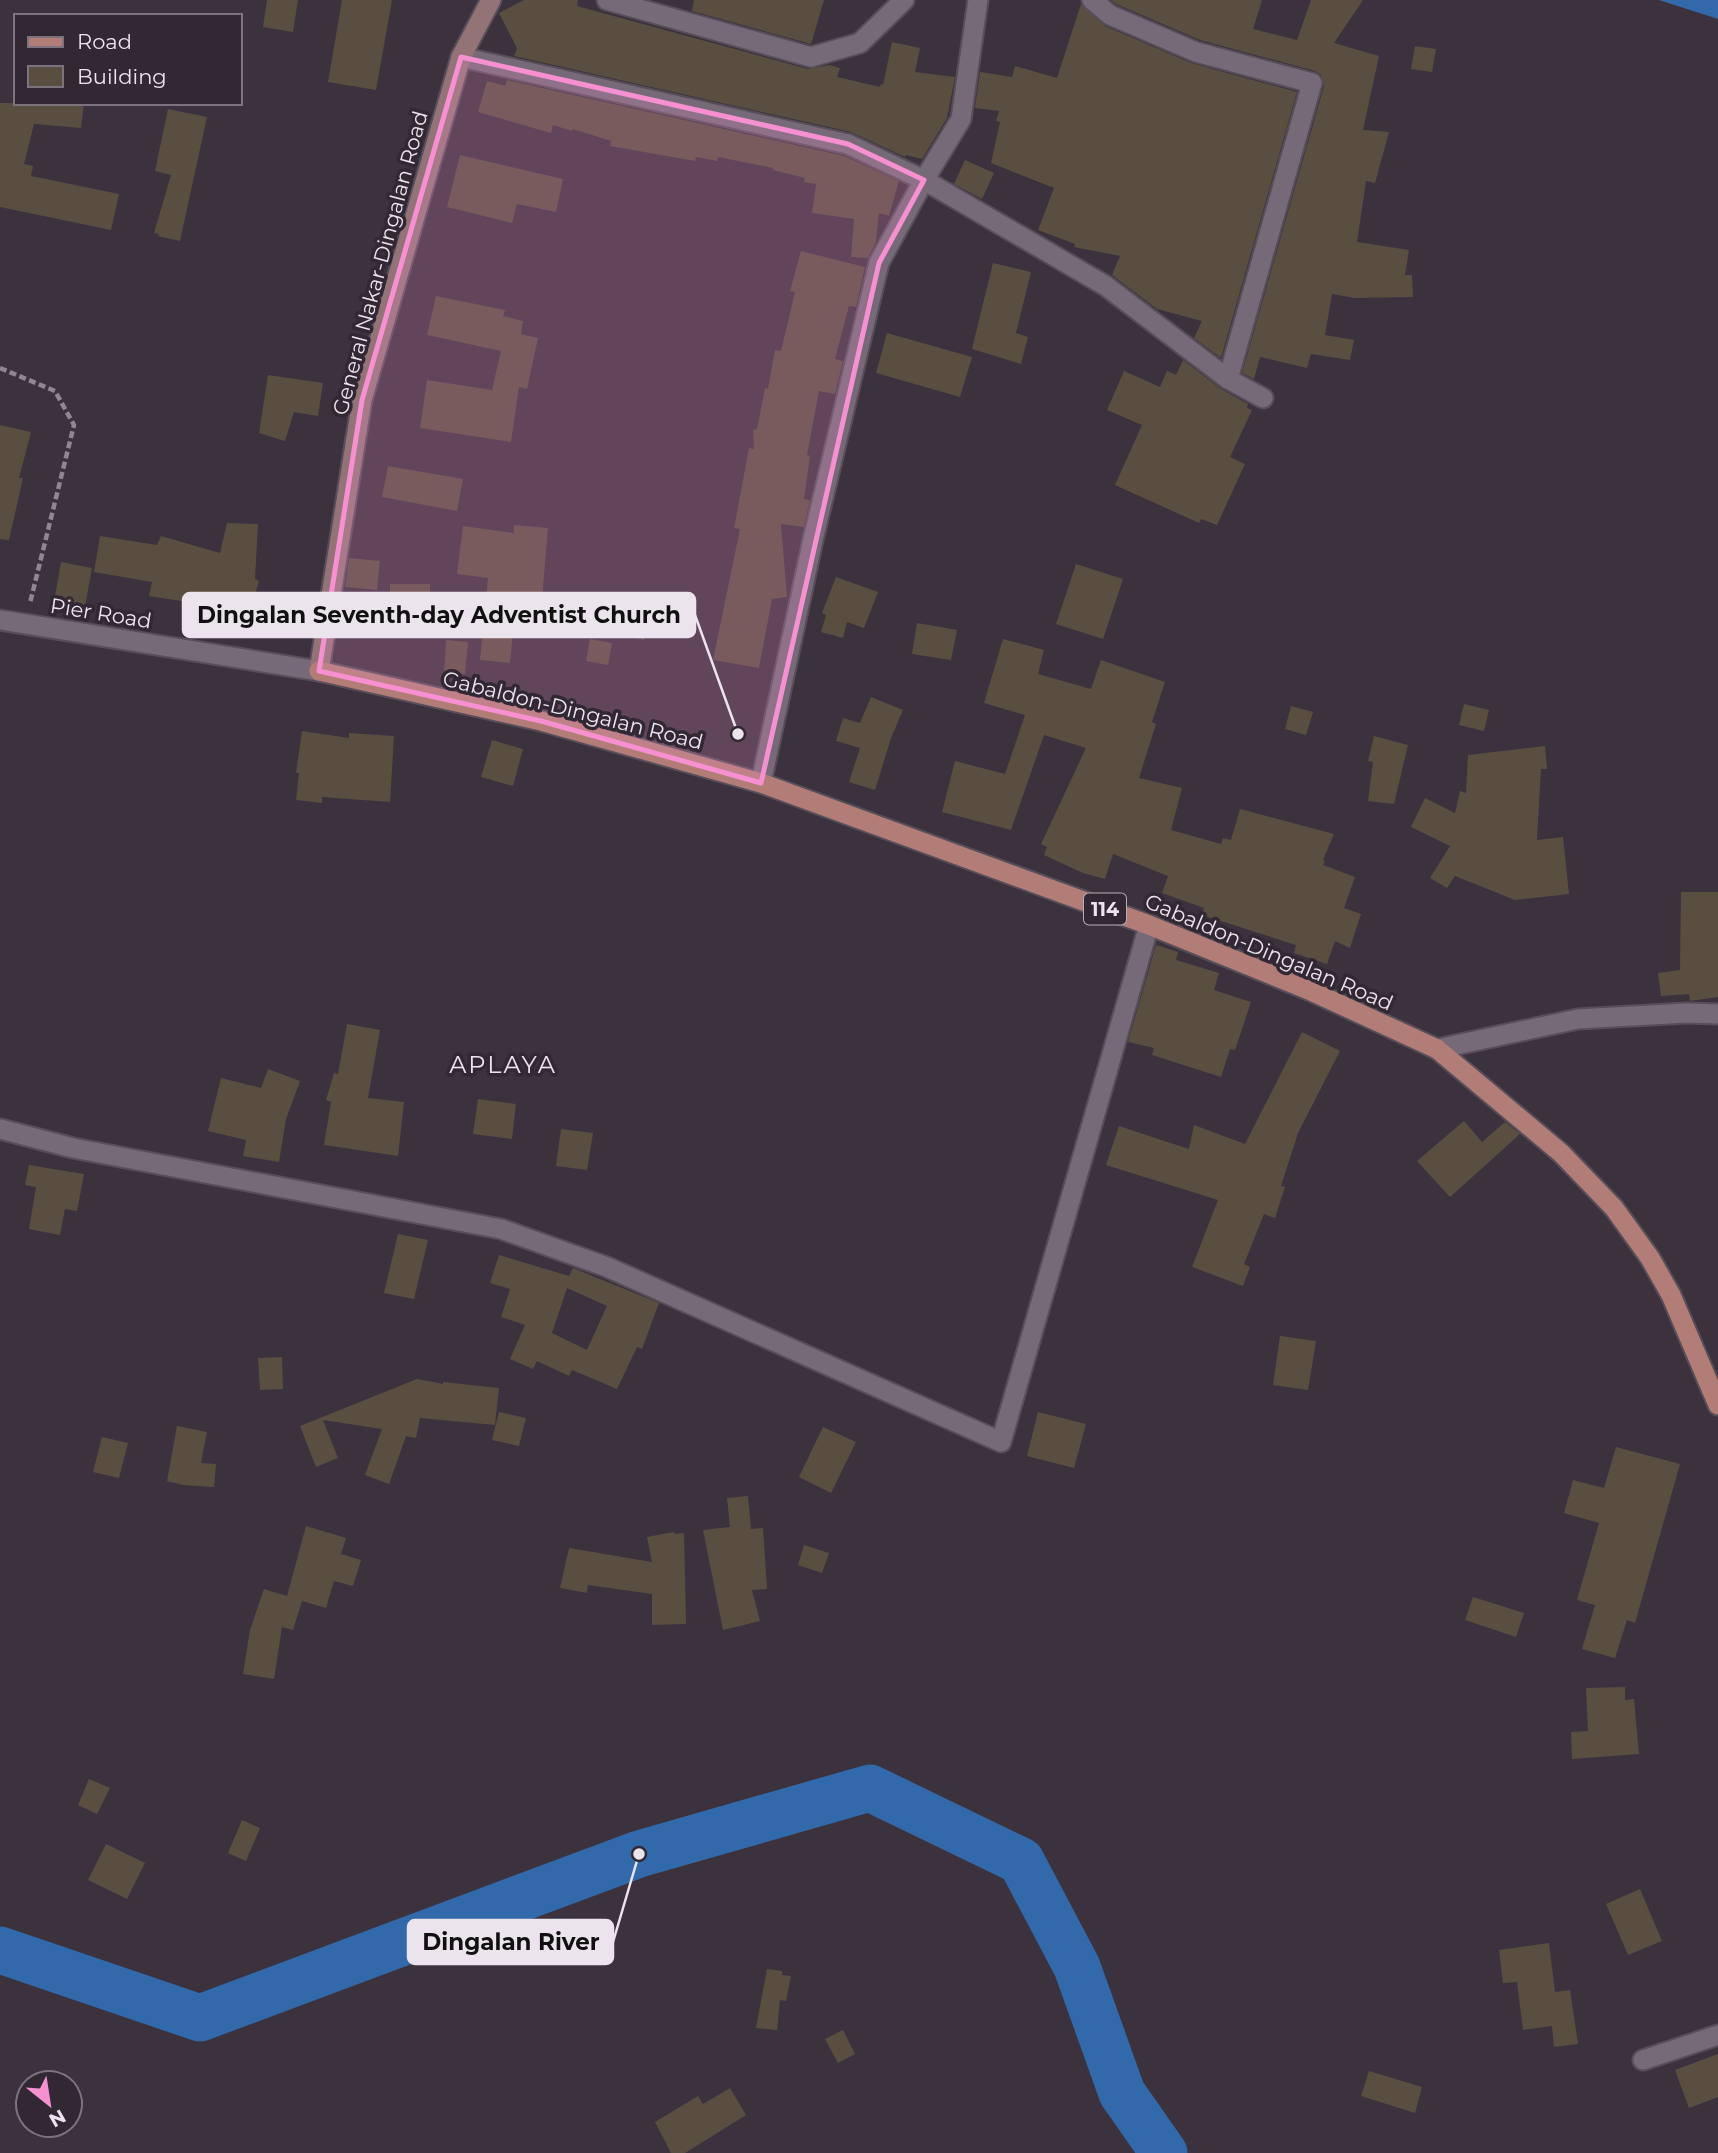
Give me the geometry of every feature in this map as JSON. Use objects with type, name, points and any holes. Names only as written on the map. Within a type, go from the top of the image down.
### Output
[{"type":"main road","name":"General Nakar-Dingalan Road","points":[[319,671],[362,400],[461,57],[491,0]]},
{"type":"main road","name":"Gabaldon-Dingalan Road","points":[[319,671],[541,721],[761,783],[1149,925],[1311,991],[1437,1049],[1561,1153],[1614,1208],[1650,1258],[1671,1296],[1718,1405]]},
{"type":"street","points":[[607,0],[811,57],[860,43],[904,0]]},
{"type":"street","points":[[761,783],[813,540],[879,263],[923,180],[961,119],[978,0]]},
{"type":"street","points":[[1092,0],[1110,15],[1196,52],[1312,83],[1228,379]]},
{"type":"street","points":[[461,57],[848,144],[923,180],[1105,286],[1228,379],[1263,398]]},
{"type":"street","name":"Pier Road","points":[[0,620],[319,671]]},
{"type":"street","points":[[0,1129],[73,1148],[501,1229],[607,1267],[1001,1442],[1149,925]]},
{"type":"street","points":[[1437,1049],[1578,1019],[1686,1013],[1718,1014]]},
{"type":"street","points":[[1643,2060],[1718,2035]]},
{"type":"path","points":[[0,368],[55,391],[74,425],[24,624]]},
{"type":"highlighted area","points":[[461,57],[848,144],[924,180],[879,263],[761,783],[541,721],[319,671],[362,400]]},
{"type":"water","points":[[1659,0],[1718,0],[1718,19]]},
{"type":"building","points":[[267,0],[298,0],[293,32],[263,27]]},
{"type":"building","points":[[342,0],[392,0],[376,90],[328,82]]},
{"type":"building","points":[[524,0],[578,0],[577,6],[808,69],[829,65],[840,68],[837,77],[880,87],[883,85],[892,42],[920,48],[915,72],[955,77],[947,118],[922,159],[906,155],[905,157],[851,132],[514,56],[517,48],[499,13]]},
{"type":"building","points":[[694,0],[824,0],[811,44],[692,11]]},
{"type":"building","points":[[1111,0],[1262,0],[1253,29],[1297,40],[1311,0],[1363,0],[1334,43],[1379,56],[1363,130],[1389,132],[1375,183],[1366,181],[1357,242],[1409,250],[1405,275],[1412,275],[1413,297],[1355,298],[1332,294],[1325,335],[1354,340],[1350,360],[1311,354],[1307,368],[1260,357],[1254,379],[1242,373],[1324,86],[1321,75],[1315,71],[1200,40]]},
{"type":"building","points":[[1081,4],[1105,26],[1191,63],[1297,92],[1221,358],[1194,338],[1202,321],[1157,309],[1112,275],[1120,256],[1074,247],[1075,244],[1038,230],[1054,188],[991,163],[1000,122],[996,121],[999,111],[975,108],[980,72],[1012,77],[1015,66],[1057,78]]},
{"type":"building","points":[[1415,46],[1436,49],[1432,72],[1411,69]]},
{"type":"building","points":[[507,80],[844,156],[899,181],[889,216],[879,213],[876,242],[868,258],[851,257],[854,219],[812,213],[816,184],[804,182],[805,178],[773,168],[718,157],[717,161],[696,157],[695,161],[610,146],[611,141],[573,129],[572,131],[553,125],[551,133],[478,112],[487,81],[505,86]]},
{"type":"building","points":[[0,103],[84,105],[81,128],[34,124],[24,164],[33,166],[31,176],[119,194],[111,230],[0,207]]},
{"type":"building","points":[[168,109],[207,117],[180,241],[154,233],[171,175],[155,171]]},
{"type":"building","points":[[460,155],[563,179],[556,212],[517,204],[512,223],[447,207]]},
{"type":"building","points":[[965,160],[994,173],[982,199],[954,184]]},
{"type":"building","points":[[801,251],[865,267],[856,307],[849,306],[835,359],[843,361],[835,394],[819,391],[807,455],[810,456],[804,499],[810,500],[804,527],[781,524],[787,597],[772,599],[759,668],[713,660],[740,529],[734,528],[749,448],[754,449],[753,430],[757,429],[765,388],[768,389],[775,350],[781,351],[795,292],[790,291]]},
{"type":"building","points":[[993,263],[1031,272],[1016,333],[1028,337],[1021,364],[972,349]]},
{"type":"building","points":[[436,296],[505,310],[503,316],[523,321],[521,334],[538,338],[527,389],[519,387],[511,442],[420,428],[427,380],[492,390],[501,351],[427,335]]},
{"type":"building","points":[[887,333],[972,357],[960,397],[876,373]]},
{"type":"building","points":[[1183,360],[1221,389],[1248,404],[1247,408],[1252,410],[1230,457],[1245,464],[1217,525],[1201,519],[1199,523],[1115,485],[1142,425],[1107,410],[1124,371],[1160,387],[1167,371],[1176,375]]},
{"type":"building","points":[[268,375],[323,383],[318,416],[294,412],[285,441],[259,433]]},
{"type":"building","points":[[0,425],[31,432],[19,478],[23,478],[9,540],[0,539]]},
{"type":"building","points":[[388,466],[463,479],[457,511],[382,497]]},
{"type":"building","points":[[227,523],[258,524],[255,579],[259,581],[250,610],[215,600],[214,606],[149,596],[152,582],[94,572],[100,536],[157,545],[161,536],[220,553]]},
{"type":"building","points":[[514,525],[548,528],[542,600],[553,601],[548,638],[513,632],[510,663],[480,660],[488,578],[457,574],[463,526],[514,533]]},
{"type":"building","points":[[349,558],[380,561],[377,590],[345,587]]},
{"type":"building","points":[[61,562],[92,568],[85,607],[54,602]]},
{"type":"building","points":[[1076,564],[1123,579],[1103,639],[1056,624]]},
{"type":"building","points":[[836,577],[878,592],[864,628],[847,622],[843,638],[821,632],[826,615],[822,613]]},
{"type":"building","points":[[390,584],[430,584],[430,633],[390,633]]},
{"type":"building","points":[[630,615],[649,620],[644,640],[624,635]]},
{"type":"building","points":[[917,623],[957,630],[951,660],[912,654]]},
{"type":"building","points":[[590,639],[612,643],[608,665],[586,661]]},
{"type":"building","points":[[1003,639],[1044,650],[1038,674],[1091,689],[1101,660],[1165,682],[1152,722],[1156,724],[1139,778],[1182,788],[1171,830],[1221,844],[1223,838],[1231,840],[1240,809],[1334,834],[1323,865],[1355,877],[1344,908],[1361,914],[1350,948],[1335,941],[1327,964],[1294,953],[1296,945],[1202,915],[1204,908],[1162,893],[1168,876],[1113,854],[1105,879],[1083,873],[1044,855],[1047,847],[1041,844],[1086,748],[1044,735],[1011,830],[942,812],[955,761],[1005,774],[1025,715],[984,703]]},
{"type":"building","points":[[446,640],[468,642],[465,674],[444,673]]},
{"type":"building","points":[[871,697],[903,710],[875,790],[849,782],[860,748],[836,741],[843,718],[860,723]]},
{"type":"building","points":[[1464,704],[1489,710],[1484,731],[1459,725]]},
{"type":"building","points":[[1291,706],[1313,712],[1306,735],[1285,729]]},
{"type":"building","points":[[302,731],[349,738],[349,733],[394,736],[390,802],[322,797],[322,803],[296,800],[299,773],[296,773]]},
{"type":"building","points":[[1374,736],[1408,745],[1394,804],[1368,801],[1373,762],[1368,761]]},
{"type":"building","points":[[492,740],[523,749],[513,786],[481,777]]},
{"type":"building","points":[[1545,746],[1547,769],[1541,769],[1537,840],[1563,837],[1569,894],[1515,900],[1455,876],[1447,888],[1430,878],[1450,846],[1411,827],[1425,798],[1455,813],[1460,791],[1466,793],[1468,755]]},
{"type":"building","points":[[1681,892],[1718,892],[1718,997],[1690,1001],[1689,994],[1661,996],[1658,973],[1680,970]]},
{"type":"building","points":[[1156,945],[1178,952],[1176,960],[1219,973],[1214,990],[1251,1002],[1235,1050],[1230,1049],[1221,1077],[1152,1055],[1154,1048],[1128,1042]]},
{"type":"building","points":[[347,1024],[380,1030],[368,1098],[404,1102],[398,1156],[324,1145],[331,1102],[326,1100],[334,1073],[338,1074]]},
{"type":"building","points":[[1302,1032],[1340,1051],[1298,1133],[1281,1186],[1285,1187],[1275,1218],[1264,1214],[1244,1264],[1250,1267],[1243,1286],[1192,1267],[1218,1200],[1106,1165],[1119,1126],[1189,1149],[1194,1125],[1245,1144]]},
{"type":"building","points":[[268,1069],[300,1081],[286,1119],[279,1162],[243,1156],[246,1140],[208,1131],[221,1078],[261,1088]]},
{"type":"building","points":[[478,1099],[516,1104],[512,1139],[473,1134]]},
{"type":"building","points":[[1464,1121],[1482,1142],[1505,1122],[1520,1134],[1450,1197],[1417,1161]]},
{"type":"building","points":[[561,1129],[593,1133],[587,1170],[556,1166]]},
{"type":"building","points":[[29,1165],[84,1174],[77,1211],[65,1209],[60,1235],[29,1229],[36,1187],[25,1185]]},
{"type":"building","points":[[398,1234],[428,1240],[414,1299],[384,1293]]},
{"type":"building","points":[[499,1255],[569,1276],[573,1268],[659,1303],[642,1349],[637,1347],[617,1389],[572,1370],[569,1376],[537,1361],[533,1369],[510,1359],[525,1325],[501,1317],[510,1289],[490,1283]],"holes":[[[567,1288],[607,1306],[587,1350],[552,1333]]]},
{"type":"building","points":[[1280,1336],[1316,1341],[1308,1390],[1273,1385]]},
{"type":"building","points":[[282,1357],[283,1389],[260,1390],[258,1358]]},
{"type":"building","points":[[417,1379],[443,1384],[499,1388],[495,1425],[420,1418],[416,1438],[406,1436],[389,1484],[365,1475],[382,1429],[323,1420],[338,1458],[316,1467],[300,1426]]},
{"type":"building","points":[[499,1412],[526,1418],[519,1446],[492,1440]]},
{"type":"building","points":[[1038,1412],[1086,1424],[1074,1468],[1027,1456]]},
{"type":"building","points":[[177,1426],[207,1432],[201,1463],[216,1464],[214,1487],[167,1481]]},
{"type":"building","points":[[823,1427],[856,1442],[831,1493],[799,1477]]},
{"type":"building","points":[[102,1437],[128,1443],[119,1478],[93,1472]]},
{"type":"building","points":[[1616,1447],[1680,1464],[1635,1623],[1627,1620],[1615,1658],[1582,1649],[1595,1605],[1577,1600],[1599,1523],[1564,1513],[1573,1480],[1604,1488]]},
{"type":"building","points":[[748,1496],[751,1529],[763,1528],[767,1589],[752,1590],[760,1621],[723,1630],[703,1530],[730,1527],[727,1498]]},
{"type":"building","points":[[306,1526],[346,1538],[341,1554],[361,1560],[353,1586],[334,1581],[326,1608],[302,1601],[293,1630],[282,1627],[274,1679],[243,1674],[250,1630],[264,1589],[287,1596]]},
{"type":"building","points":[[684,1533],[686,1624],[652,1625],[652,1594],[588,1585],[587,1593],[560,1588],[569,1548],[652,1562],[647,1537]]},
{"type":"building","points":[[804,1545],[829,1553],[822,1573],[798,1565]]},
{"type":"building","points":[[1473,1597],[1524,1613],[1516,1637],[1465,1620]]},
{"type":"building","points":[[1625,1687],[1625,1700],[1634,1699],[1639,1754],[1572,1759],[1571,1732],[1588,1731],[1586,1688]]},
{"type":"building","points":[[89,1779],[110,1788],[97,1814],[78,1805]]},
{"type":"building","points":[[242,1820],[260,1828],[246,1861],[228,1853]]},
{"type":"building","points":[[106,1844],[145,1863],[127,1899],[88,1880]]},
{"type":"building","points":[[1640,1889],[1662,1941],[1628,1955],[1606,1904]]},
{"type":"building","points":[[1549,1943],[1555,1992],[1570,1990],[1578,2044],[1554,2047],[1552,2026],[1523,2030],[1517,1982],[1503,1983],[1499,1950]]},
{"type":"building","points":[[767,1969],[782,1971],[782,1975],[791,1976],[786,2001],[780,2000],[777,2030],[756,2028]]},
{"type":"building","points":[[843,2030],[855,2054],[838,2063],[825,2039]]},
{"type":"building","points":[[1718,2054],[1718,2097],[1689,2108],[1675,2070]]},
{"type":"building","points":[[1369,2071],[1422,2087],[1415,2113],[1361,2096]]},
{"type":"building","points":[[730,2088],[746,2115],[685,2153],[671,2153],[655,2122],[698,2096],[703,2104]]},
{"type":"waterway","points":[[0,1950],[200,2018],[639,1854],[870,1788],[1021,1861],[1077,1967],[1122,2093],[1164,2153]]},
{"type":"place","name":"Dingalan Seventh-day Adventist Church","points":[[738,734]]},
{"type":"place","name":"Dingalan River","points":[[639,1854]]},
{"type":"district","name":"APLAYA","points":[[503,1064]]}]
